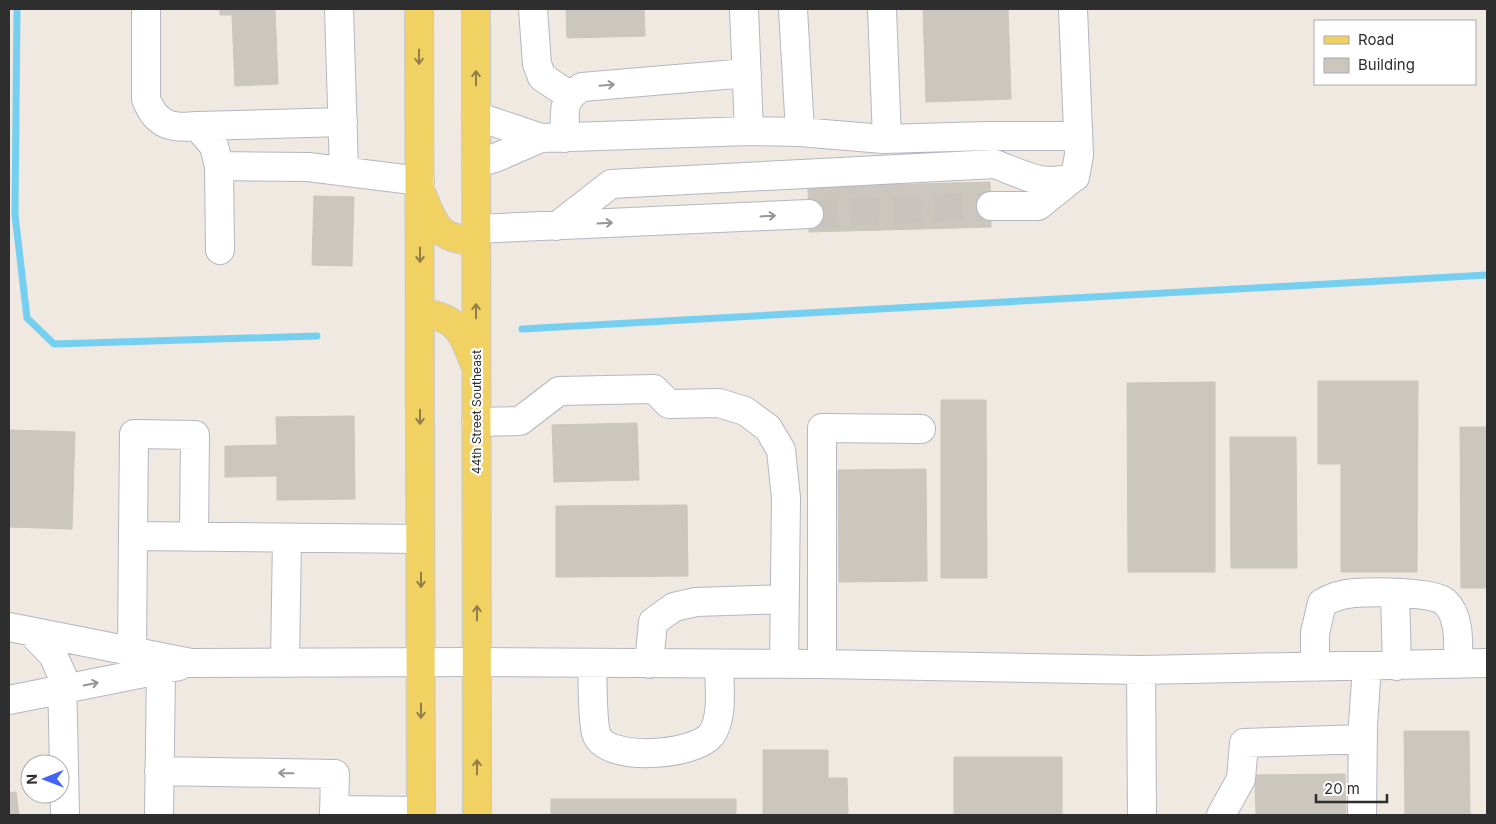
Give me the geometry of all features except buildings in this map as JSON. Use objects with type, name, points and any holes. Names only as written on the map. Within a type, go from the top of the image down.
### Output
[{"type":"main road","points":[[419,9],[421,813]]},
{"type":"main road","name":"44th Street Southeast","points":[[476,9],[477,815]]},
{"type":"main road","points":[[420,185],[432,219],[440,231],[452,239],[476,236]]},
{"type":"main road","points":[[420,313],[440,315],[456,324],[467,342],[476,371]]},
{"type":"street","points":[[146,9],[146,99],[151,112],[160,121],[179,128],[343,122]]},
{"type":"street","points":[[339,9],[344,171]]},
{"type":"street","points":[[533,9],[537,64],[542,77],[569,94]]},
{"type":"street","points":[[744,9],[750,131]]},
{"type":"street","points":[[793,9],[800,132]]},
{"type":"street","points":[[882,9],[887,139]]},
{"type":"street","points":[[991,206],[1038,206],[1074,177],[1079,155],[1072,9]]},
{"type":"street","points":[[553,138],[569,94],[582,87],[747,73]]},
{"type":"street","points":[[476,116],[553,138]]},
{"type":"street","points":[[197,126],[214,146],[219,166],[220,250]]},
{"type":"street","points":[[476,163],[553,138],[750,131],[800,132],[887,139],[1078,136]]},
{"type":"street","points":[[556,226],[612,184],[995,164],[1041,181],[1058,183],[1074,177]]},
{"type":"street","points":[[219,166],[308,167],[344,171],[420,185]]},
{"type":"street","points":[[476,236],[556,226],[809,214]]},
{"type":"street","points":[[476,422],[520,420],[559,391],[654,389],[669,404],[719,403],[745,411],[768,428],[781,450],[786,498],[784,664]]},
{"type":"street","points":[[822,664],[822,428],[921,429]]},
{"type":"street","points":[[132,652],[134,434],[195,435],[194,536]]},
{"type":"street","points":[[133,536],[420,539]]},
{"type":"street","points":[[285,663],[287,538]]},
{"type":"street","points":[[1316,667],[1315,632],[1322,603],[1333,597],[1354,593],[1428,595],[1445,601],[1454,615],[1458,635],[1458,664]]},
{"type":"street","points":[[1395,594],[1397,666]]},
{"type":"street","points":[[649,664],[653,622],[674,606],[704,602],[785,599]]},
{"type":"street","points":[[20,629],[190,663],[822,664],[1141,670],[1367,667],[1487,663]]},
{"type":"street","points":[[20,629],[54,655],[62,675],[65,815]]},
{"type":"street","points":[[9,700],[190,663]]},
{"type":"street","points":[[592,664],[596,734],[603,744],[618,751],[658,753],[695,746],[711,735],[718,716],[719,664]]},
{"type":"street","points":[[1362,815],[1363,739],[1367,667]]},
{"type":"street","points":[[159,815],[161,670]]},
{"type":"street","points":[[1141,670],[1142,815]]},
{"type":"street","points":[[1221,815],[1242,779],[1244,743],[1363,739]]},
{"type":"street","points":[[159,771],[335,774],[334,812],[421,813]]},
{"type":"waterway","points":[[17,9],[15,215],[27,318],[54,344],[317,336]]},
{"type":"waterway","points":[[522,329],[1487,275]]},
{"type":"tunnel","points":[[809,214],[991,206]]}]
